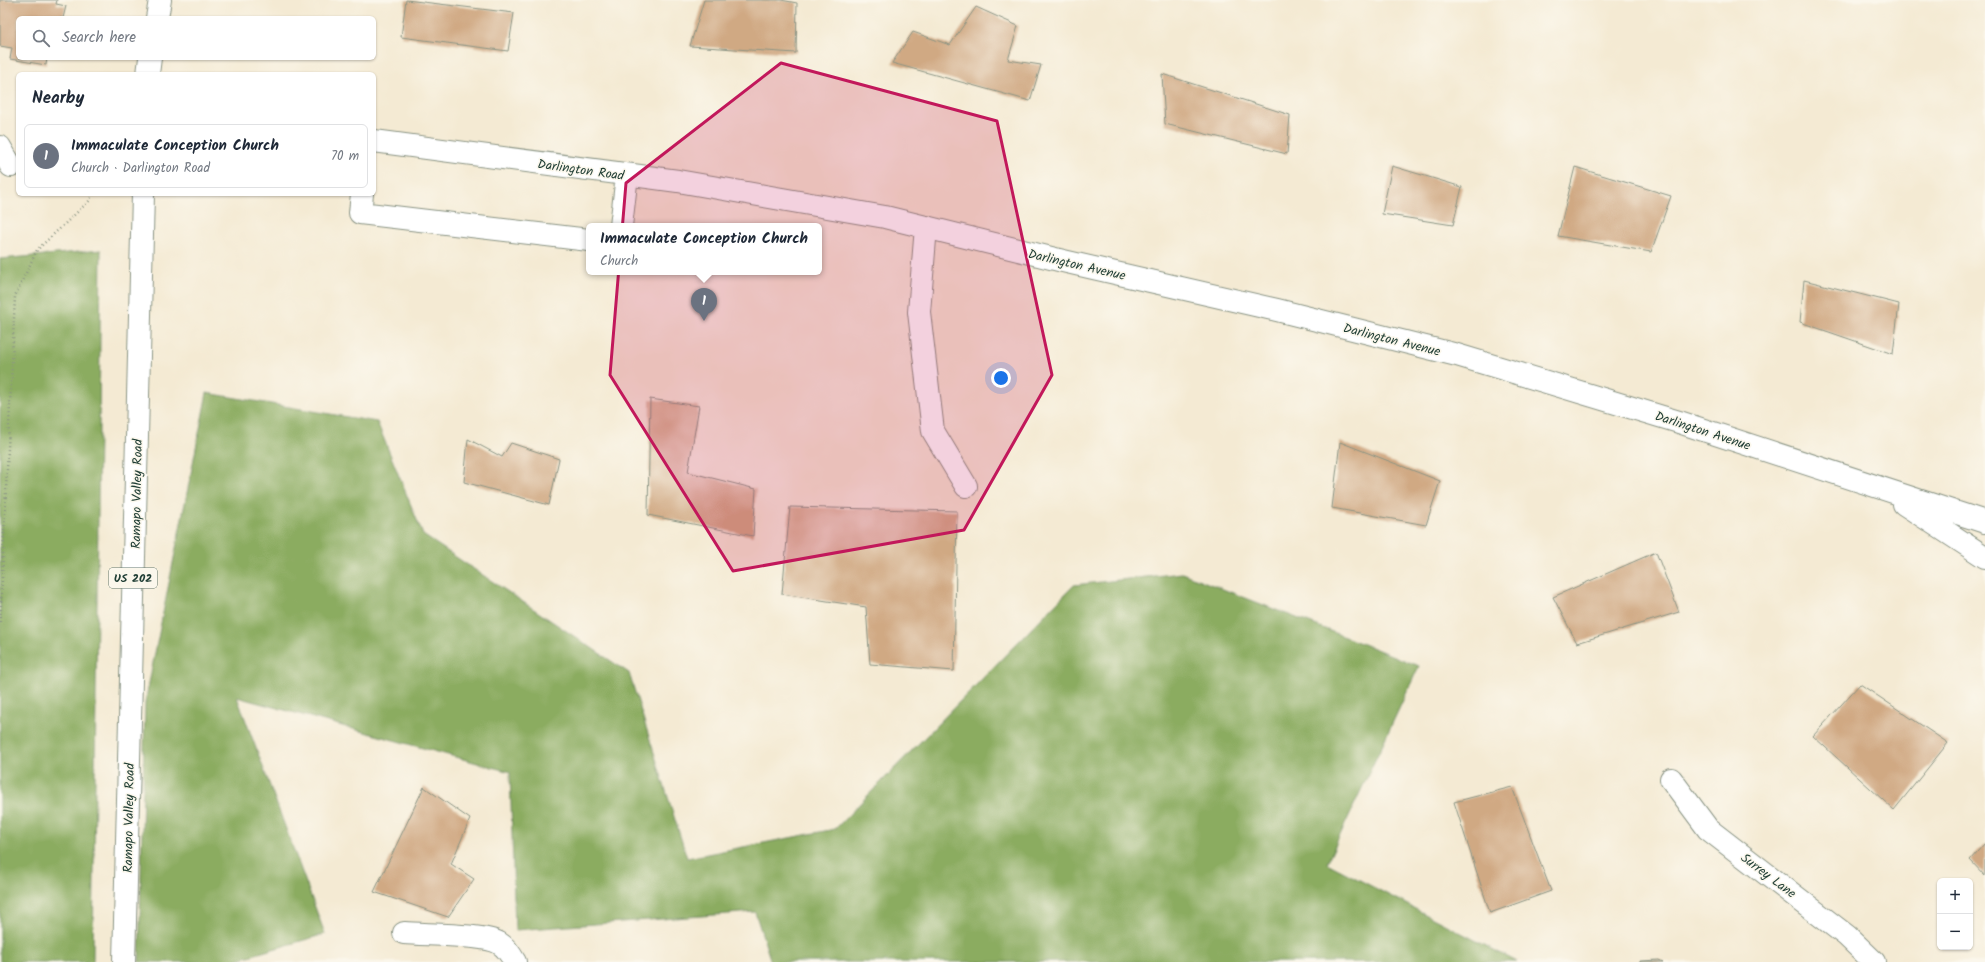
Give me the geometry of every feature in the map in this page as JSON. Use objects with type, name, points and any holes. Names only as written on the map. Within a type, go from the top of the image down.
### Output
[{"type":"main road","points":[[157,16],[160,0]]},
{"type":"main road","points":[[148,72],[150,60]]},
{"type":"main road","name":"Darlington Road","points":[[376,141],[678,181],[788,200]]},
{"type":"main road","points":[[0,147],[10,167]]},
{"type":"main road","points":[[621,223],[627,175]]},
{"type":"main road","name":"Ramapo Valley Road","points":[[124,962],[143,196]]},
{"type":"main road","points":[[362,196],[360,213],[586,240]]},
{"type":"main road","name":"Darlington Avenue","points":[[788,200],[885,217],[1277,310],[1457,355],[1679,422],[1985,522]]},
{"type":"main road","points":[[926,227],[919,312],[933,431],[966,486]]},
{"type":"main road","points":[[1878,487],[1985,557]]},
{"type":"main road","name":"Surrey Lane","points":[[1671,779],[1708,829],[1847,936],[1874,962]]},
{"type":"main road","points":[[404,933],[487,938],[500,943],[510,953],[515,962]]},
{"type":"path","points":[[0,622],[15,296],[37,250],[89,201],[92,196]]},
{"type":"highlighted area","points":[[781,63],[997,121],[1052,375],[964,530],[733,571],[610,375],[626,183]]},
{"type":"green space","points":[[101,250],[93,962],[0,962],[0,259]]},
{"type":"green space","points":[[207,393],[377,422],[423,535],[629,673],[687,858],[835,829],[1074,585],[1182,573],[1419,666],[1327,863],[1517,962],[771,962],[755,912],[515,930],[510,772],[237,697],[325,934],[228,962],[139,962],[145,703]]},
{"type":"building","points":[[0,0],[57,0],[56,4],[66,6],[64,16],[16,16],[16,60],[10,59],[12,48],[0,46]]},
{"type":"building","points":[[406,0],[514,13],[508,51],[401,37]]},
{"type":"building","points":[[704,0],[781,0],[797,3],[796,53],[690,46]]},
{"type":"building","points":[[976,7],[1018,26],[1008,60],[1041,65],[1030,101],[892,63],[913,32],[950,45]]},
{"type":"building","points":[[16,60],[47,60],[46,65]]},
{"type":"building","points":[[1162,74],[1290,115],[1287,154],[1165,124]]},
{"type":"building","points":[[1392,166],[1462,187],[1453,225],[1382,214]]},
{"type":"building","points":[[1575,167],[1671,196],[1651,252],[1558,236]]},
{"type":"building","points":[[1804,280],[1899,304],[1893,354],[1800,322]]},
{"type":"building","points":[[650,399],[699,406],[688,472],[756,489],[753,536],[648,515]]},
{"type":"building","points":[[468,439],[502,457],[511,443],[559,459],[549,505],[464,482]]},
{"type":"building","points":[[1340,442],[1440,481],[1426,525],[1332,508]]},
{"type":"building","points":[[790,507],[957,511],[954,671],[870,664],[866,607],[782,594]]},
{"type":"building","points":[[1656,552],[1679,612],[1577,643],[1553,597]]},
{"type":"building","points":[[1860,684],[1948,743],[1894,810],[1813,736]]},
{"type":"building","points":[[424,787],[470,819],[451,864],[474,879],[448,917],[374,892]]},
{"type":"building","points":[[1512,787],[1551,891],[1490,913],[1454,802]]},
{"type":"building","points":[[1985,843],[1985,876],[1970,860]]},
{"type":"building","points":[[1659,960],[1663,962],[1640,962],[1640,961]]},
{"type":"place","name":"Immaculate Conception Church","points":[[704,321]]}]
